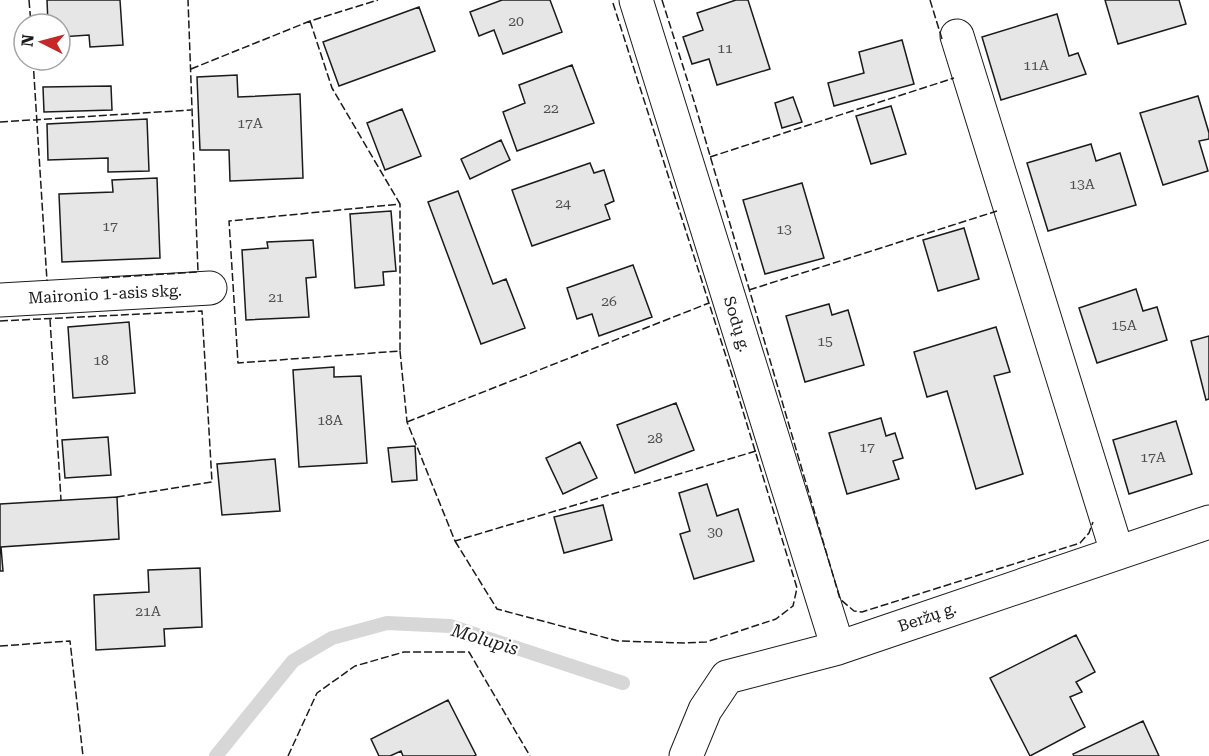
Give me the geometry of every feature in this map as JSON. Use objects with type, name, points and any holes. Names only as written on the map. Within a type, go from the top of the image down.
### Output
[{"type":"street","name":"Sodų g.","points":[[636,0],[838,648]]},
{"type":"street","points":[[957,36],[1117,552]]},
{"type":"street","name":"Maironio 1-asis skg.","points":[[0,300],[210,288]]},
{"type":"street","name":"Beržų g.","points":[[686,756],[705,710],[727,677],[838,648],[1209,522]]},
{"type":"building","points":[[47,0],[120,0],[123,45],[90,47],[89,35],[72,36],[72,12],[48,12]]},
{"type":"building","points":[[502,0],[550,0],[562,32],[503,54],[494,30],[479,36],[470,12]]},
{"type":"building","points":[[736,0],[748,0],[770,69],[717,85],[709,59],[692,64],[683,37],[703,30],[697,13]]},
{"type":"building","points":[[1105,0],[1179,0],[1186,24],[1118,44]]},
{"type":"building","points":[[419,7],[435,51],[339,86],[323,42]]},
{"type":"building","points":[[1057,14],[1069,56],[1078,53],[1086,74],[1001,100],[982,37]]},
{"type":"building","points":[[902,40],[914,84],[834,106],[828,83],[864,73],[859,52]]},
{"type":"building","points":[[572,65],[594,123],[517,151],[503,112],[525,103],[519,85]]},
{"type":"building","points":[[237,75],[238,97],[300,94],[303,178],[230,181],[229,150],[200,150],[197,77]]},
{"type":"building","points":[[111,86],[112,110],[44,112],[43,87]]},
{"type":"building","points":[[1198,96],[1209,133],[1209,139],[1199,141],[1208,171],[1163,185],[1140,113]]},
{"type":"building","points":[[793,97],[802,122],[782,128],[775,103]]},
{"type":"building","points":[[891,106],[906,154],[871,164],[856,116]]},
{"type":"building","points":[[402,109],[421,156],[385,170],[367,123]]},
{"type":"building","points":[[147,119],[149,171],[108,172],[108,158],[48,160],[47,124]]},
{"type":"building","points":[[501,140],[510,160],[470,179],[461,159]]},
{"type":"building","points":[[1091,144],[1096,161],[1120,153],[1136,205],[1048,231],[1027,163]]},
{"type":"building","points":[[590,163],[594,173],[604,170],[614,201],[605,205],[610,219],[532,246],[512,190]]},
{"type":"building","points":[[157,178],[160,258],[62,262],[59,194],[113,192],[112,180]]},
{"type":"building","points":[[802,183],[824,258],[765,274],[743,200]]},
{"type":"building","points":[[458,191],[493,284],[506,279],[525,328],[481,344],[428,202]]},
{"type":"building","points":[[391,211],[396,271],[383,272],[384,285],[355,288],[350,214]]},
{"type":"building","points":[[964,228],[979,279],[938,291],[923,240]]},
{"type":"building","points":[[313,240],[316,277],[306,278],[309,317],[246,320],[242,250],[268,248],[267,242]]},
{"type":"building","points":[[633,265],[652,317],[599,336],[592,314],[577,319],[567,288]]},
{"type":"building","points":[[1136,289],[1143,311],[1157,307],[1167,340],[1097,363],[1079,308]]},
{"type":"building","points":[[829,304],[832,315],[848,310],[864,365],[805,382],[786,316]]},
{"type":"building","points":[[129,322],[135,393],[73,398],[68,327]]},
{"type":"building","points":[[996,327],[1010,372],[994,376],[1023,474],[976,489],[947,391],[927,397],[914,352]]},
{"type":"building","points":[[1209,336],[1209,399],[1206,400],[1191,341]]},
{"type":"building","points":[[334,367],[334,377],[361,376],[367,463],[299,467],[293,370]]},
{"type":"building","points":[[676,403],[694,450],[635,473],[617,425]]},
{"type":"building","points":[[881,418],[886,436],[895,433],[903,458],[893,461],[899,479],[847,494],[829,433]]},
{"type":"building","points":[[1176,421],[1192,474],[1129,494],[1113,440]]},
{"type":"building","points":[[108,437],[111,475],[65,478],[62,440]]},
{"type":"building","points":[[580,442],[597,478],[563,494],[546,458]]},
{"type":"building","points":[[415,446],[417,480],[392,482],[388,448]]},
{"type":"building","points":[[275,459],[280,511],[222,515],[217,464]]},
{"type":"building","points":[[707,484],[717,516],[738,509],[754,561],[694,579],[680,534],[690,531],[679,493]]},
{"type":"building","points":[[117,497],[119,539],[1,547],[3,571],[0,571],[0,504]]},
{"type":"building","points":[[603,505],[612,540],[564,553],[554,517]]},
{"type":"building","points":[[200,568],[202,627],[164,629],[165,646],[96,650],[94,595],[149,592],[148,570]]},
{"type":"building","points":[[1076,635],[1095,672],[1076,682],[1082,692],[1070,697],[1085,727],[1030,756],[990,678]]},
{"type":"building","points":[[448,700],[476,755],[403,756],[401,751],[390,756],[379,756],[371,739]]},
{"type":"building","points":[[1143,721],[1159,756],[1074,756],[1073,754]]},
{"type":"waterway","name":"Molupis","points":[[216,756],[293,661],[332,638],[387,623],[450,626],[623,683]]},
{"type":"fence","points":[[29,0],[30,12]]},
{"type":"fence","points":[[101,278],[198,272],[188,0]]},
{"type":"fence","points":[[191,69],[310,21],[378,0]]},
{"type":"fence","points":[[455,541],[497,609],[618,641],[706,642],[776,619],[793,606],[797,588],[731,372],[612,0]]},
{"type":"fence","points":[[662,0],[694,101],[840,599],[854,611],[862,612],[1080,543],[1089,533],[1093,522]]},
{"type":"fence","points":[[930,0],[942,39]]},
{"type":"fence","points":[[310,21],[332,88],[400,204],[229,221],[238,363],[400,351],[400,204]]},
{"type":"fence","points":[[34,72],[47,281]]},
{"type":"fence","points":[[710,157],[954,78]]},
{"type":"fence","points":[[0,122],[191,110]]},
{"type":"fence","points":[[749,290],[997,211]]},
{"type":"fence","points":[[407,422],[709,303]]},
{"type":"fence","points":[[0,321],[202,311],[212,482],[117,497]]},
{"type":"fence","points":[[50,319],[61,500]]},
{"type":"fence","points":[[400,351],[407,422],[455,541],[756,451]]},
{"type":"fence","points":[[0,646],[70,641],[83,756]]},
{"type":"fence","points":[[288,756],[317,693],[355,666],[404,652],[469,652],[530,756]]}]
